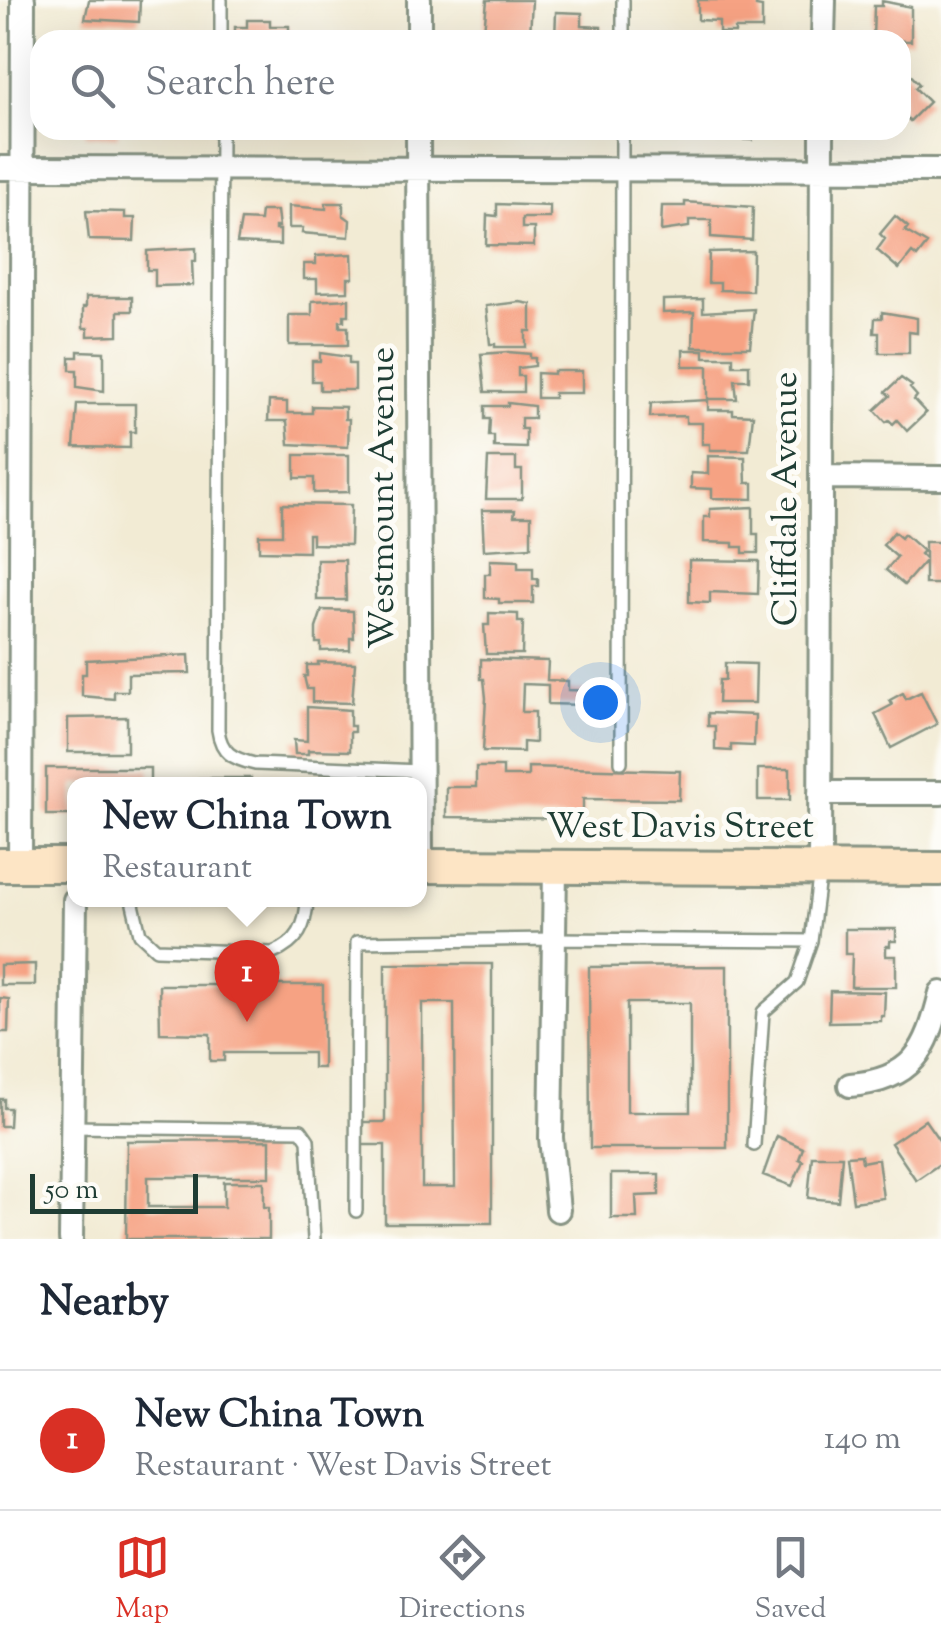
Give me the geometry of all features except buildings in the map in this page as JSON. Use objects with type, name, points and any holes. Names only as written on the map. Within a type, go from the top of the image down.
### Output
[{"type":"main road","points":[[10,865],[67,865]]},
{"type":"main road","name":"West Davis Street","points":[[427,866],[941,870]]},
{"type":"street","points":[[10,865],[11,168],[23,0]]},
{"type":"street","points":[[418,30],[419,0]]},
{"type":"street","points":[[823,30],[824,0]]},
{"type":"street","name":"Westmount Avenue","points":[[418,140],[420,777]]},
{"type":"street","name":"Cliffdale Avenue","points":[[820,869],[822,140]]},
{"type":"street","points":[[11,168],[941,170]]},
{"type":"street","points":[[822,478],[941,478]]},
{"type":"street","name":"West Davis Street","points":[[820,793],[941,793]]},
{"type":"street","points":[[555,868],[550,1138],[558,1210]]},
{"type":"street","points":[[71,1239],[75,907]]},
{"type":"street","points":[[850,1086],[880,1083],[908,1068],[921,1050],[941,993]]},
{"type":"lane","points":[[221,0],[221,30]]},
{"type":"lane","points":[[623,0],[623,30]]},
{"type":"lane","points":[[221,140],[220,745],[234,759],[255,764],[420,772]]},
{"type":"lane","points":[[620,762],[622,140]]},
{"type":"lane","points":[[754,1145],[763,1012],[797,982],[811,941],[820,869]]},
{"type":"lane","points":[[134,907],[140,934],[156,949],[273,953],[290,946],[303,928],[306,907]]},
{"type":"lane","points":[[356,1211],[357,942],[811,941]]},
{"type":"lane","points":[[71,1127],[301,1130],[308,1140],[314,1239]]},
{"type":"place","name":"New China Town","points":[[247,1022]]}]
